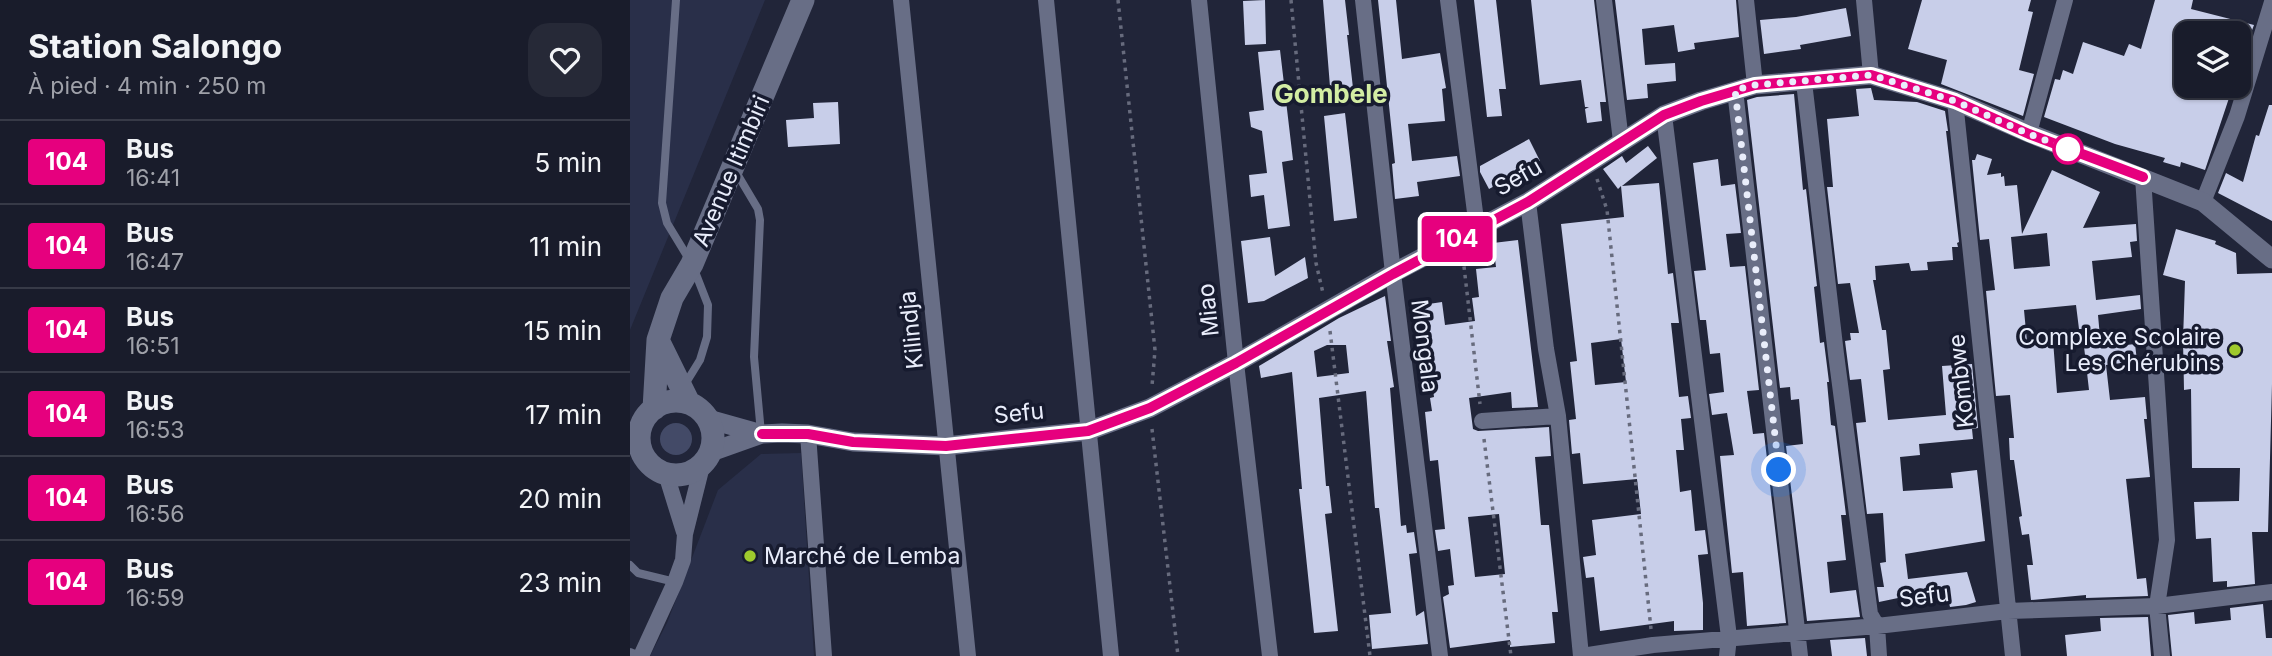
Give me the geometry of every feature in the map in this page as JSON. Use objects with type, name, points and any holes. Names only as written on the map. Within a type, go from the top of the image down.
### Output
[{"type":"main road","name":"Avenue Itimbiri","points":[[643,417],[658,340],[672,298],[692,264],[803,0]]},
{"type":"main road","points":[[658,340],[685,396],[708,419],[713,432],[706,459],[682,475],[666,474],[638,459],[643,417],[670,401],[685,396]]},
{"type":"street","name":"Kilindja","points":[[901,0],[968,656]]},
{"type":"street","points":[[1046,0],[1111,656]]},
{"type":"street","name":"Miao","points":[[1199,0],[1236,363],[1270,656]]},
{"type":"street","name":"Mongala","points":[[1363,0],[1393,274],[1440,656]]},
{"type":"street","points":[[1448,0],[1469,233]]},
{"type":"street","points":[[1604,0],[1621,141]]},
{"type":"street","points":[[1746,0],[1755,85]]},
{"type":"street","points":[[1864,0],[1871,75]]},
{"type":"street","points":[[2029,134],[2065,0]]},
{"type":"street","points":[[2203,202],[2237,116],[2272,2]]},
{"type":"street","name":"Sefu","points":[[762,434],[808,434],[853,442],[946,446],[1088,431],[1150,408],[1236,363],[1393,274],[1528,202],[1664,115],[1755,85],[1871,75],[1955,101],[2029,134],[2203,202],[2272,259]]},
{"type":"street","points":[[1804,82],[1870,614],[1877,626],[1880,656]]},
{"type":"street","points":[[1735,90],[1800,656]]},
{"type":"street","name":"Kombwe","points":[[1955,101],[2013,656]]},
{"type":"street","points":[[1664,115],[1729,638],[1727,656]]},
{"type":"street","points":[[2143,177],[2167,540],[2157,606],[2162,656]]},
{"type":"street","points":[[1528,202],[1546,349],[1558,416],[1581,656]]},
{"type":"street","points":[[1482,421],[1558,416]]},
{"type":"street","points":[[708,419],[762,434]]},
{"type":"street","points":[[641,656],[676,582],[683,560],[685,534],[706,459],[762,434]]},
{"type":"street","points":[[808,434],[824,656]]},
{"type":"street","points":[[666,474],[685,534]]},
{"type":"street","name":"Sefu","points":[[1581,656],[1653,645],[1877,626],[2008,611],[2157,606],[2272,592]]},
{"type":"lane","points":[[676,0],[662,203],[667,223],[692,264],[708,305],[707,337],[685,396]]},
{"type":"lane","points":[[733,167],[758,209],[761,220],[754,357],[762,434]]},
{"type":"lane","points":[[630,565],[638,573],[676,582]]},
{"type":"lane","points":[[630,652],[641,656]]},
{"type":"path","points":[[1118,0],[1155,350],[1150,408],[1178,656]]},
{"type":"path","points":[[1592,161],[1607,210],[1653,645]]},
{"type":"path","points":[[1469,233],[1482,421],[1511,656]]},
{"type":"shaded area","points":[[630,0],[765,0],[630,330]]},
{"type":"shaded area","points":[[676,423],[687,428],[692,439],[687,450],[676,455],[665,450],[660,439],[665,428]]},
{"type":"shaded area","name":"Marché de Lemba","points":[[801,453],[814,656],[650,656],[667,623],[718,490],[761,454]]},
{"type":"building","points":[[1265,0],[1266,44],[1245,45],[1243,1]]},
{"type":"building","points":[[1323,0],[1345,0],[1354,97],[1331,99]]},
{"type":"building","points":[[1378,0],[1396,0],[1402,59],[1440,53],[1446,88],[1442,89],[1445,121],[1408,124],[1412,161],[1457,156],[1460,176],[1417,182],[1419,196],[1395,199],[1392,164],[1395,163]]},
{"type":"building","points":[[1474,0],[1496,0],[1506,89],[1499,89],[1502,116],[1487,117]]},
{"type":"building","points":[[1531,0],[1594,0],[1606,102],[1600,102],[1602,121],[1587,123],[1585,109],[1589,107],[1585,107],[1581,80],[1540,85]]},
{"type":"building","points":[[1615,0],[1736,0],[1739,37],[1694,43],[1695,49],[1678,52],[1674,25],[1642,29],[1645,65],[1675,63],[1676,81],[1647,84],[1648,98],[1627,100]]},
{"type":"building","points":[[1922,0],[2031,0],[2028,11],[2033,12],[2019,70],[2034,74],[2023,116],[1941,84],[1947,60],[1908,49]]},
{"type":"building","points":[[2155,0],[2193,0],[2191,9],[2238,21],[2174,21],[2174,98],[2229,98],[2205,170],[2181,162],[2180,167],[2163,162],[2165,158],[2115,144],[2044,117],[2055,79],[2060,80],[2063,70],[2073,74],[2083,42],[2124,56],[2129,44],[2141,49]]},
{"type":"building","points":[[1846,8],[1851,36],[1800,45],[1801,49],[1764,54],[1760,20]]},
{"type":"building","points":[[1280,50],[1293,160],[1282,162],[1290,226],[1268,229],[1264,195],[1251,197],[1249,175],[1267,173],[1262,131],[1251,127],[1249,112],[1264,110],[1258,52]]},
{"type":"building","points":[[1871,88],[1874,100],[1917,102],[1945,111],[1959,242],[1958,247],[1952,247],[1953,260],[1927,262],[1928,270],[1911,271],[1909,263],[1875,266],[1876,280],[1873,280],[1882,330],[1886,330],[1890,369],[1883,370],[1888,420],[1946,415],[1942,366],[1972,364],[1978,428],[1972,429],[1973,439],[1919,444],[1920,455],[1900,457],[1903,491],[1953,488],[1951,473],[1977,470],[1985,541],[1905,554],[1908,579],[1967,572],[1976,602],[1966,605],[1950,607],[1948,599],[1917,602],[1917,594],[1879,602],[1877,587],[1884,587],[1880,563],[1886,562],[1883,513],[1867,514],[1856,423],[1866,422],[1861,379],[1850,380],[1845,341],[1851,340],[1850,333],[1859,333],[1850,283],[1838,284],[1827,187],[1833,187],[1827,119],[1859,116],[1856,89]]},
{"type":"building","points":[[1794,94],[1803,190],[1806,189],[1817,286],[1814,287],[1820,343],[1824,342],[1831,425],[1835,426],[1846,515],[1841,515],[1846,560],[1827,562],[1830,593],[1856,590],[1860,617],[1807,621],[1786,446],[1803,444],[1799,399],[1791,400],[1790,387],[1780,388],[1747,100]]},
{"type":"building","points":[[838,102],[840,144],[788,147],[786,120],[814,118],[813,103]]},
{"type":"building","points":[[2269,105],[2272,105],[2272,221],[2218,193],[2226,173],[2243,182],[2256,135],[2259,136]]},
{"type":"building","points":[[1345,113],[1357,218],[1334,221],[1324,116]]},
{"type":"building","points":[[1529,139],[1540,161],[1489,189],[1480,172],[1480,166]]},
{"type":"building","points":[[1648,146],[1657,158],[1622,186],[1659,183],[1668,274],[1673,273],[1679,323],[1671,323],[1679,397],[1688,396],[1691,418],[1681,419],[1684,450],[1676,450],[1680,492],[1691,490],[1695,531],[1705,530],[1708,554],[1698,555],[1703,630],[1674,631],[1674,621],[1600,631],[1594,577],[1586,578],[1583,557],[1596,555],[1592,520],[1641,514],[1637,479],[1583,484],[1580,453],[1572,454],[1569,420],[1576,419],[1570,362],[1577,361],[1561,224],[1624,217],[1621,186],[1618,189],[1603,169],[1622,156],[1626,163]],"holes":[[[1621,339],[1626,382],[1595,385],[1591,343]]]},
{"type":"building","points":[[1977,154],[1992,159],[1987,175],[2001,173],[2005,186],[2017,185],[2022,234],[2052,170],[2100,192],[2083,228],[2136,224],[2137,241],[2130,242],[2132,257],[2092,261],[2096,300],[2140,295],[2141,309],[2098,315],[2101,348],[2135,344],[2137,361],[2106,365],[2110,400],[2145,397],[2147,419],[2144,419],[2150,477],[2126,479],[2137,579],[2146,578],[2148,596],[2086,598],[2086,595],[2031,600],[2027,565],[2033,565],[2029,534],[2022,535],[2014,460],[2010,460],[2009,438],[2014,438],[2010,395],[1996,396],[1986,291],[1995,290],[1989,239],[1980,240],[1972,160],[1975,160]],"holes":[[[2047,233],[2050,266],[2014,269],[2011,237]],[[2076,305],[2079,329],[2082,329],[2089,390],[2057,393],[2053,340],[2027,342],[2024,310]]]},
{"type":"building","points":[[1718,159],[1721,186],[1735,184],[1741,233],[1726,234],[1730,267],[1745,266],[1759,390],[1747,391],[1753,434],[1764,433],[1786,623],[1747,626],[1743,572],[1732,573],[1720,456],[1734,455],[1727,413],[1712,415],[1709,394],[1724,392],[1720,353],[1710,354],[1706,320],[1700,320],[1694,271],[1706,270],[1693,163]]},
{"type":"building","points":[[2176,229],[2216,241],[2215,244],[2236,253],[2237,274],[2272,273],[2268,532],[2252,532],[2255,584],[2227,587],[2227,581],[2213,582],[2211,538],[2196,539],[2194,502],[2239,501],[2240,468],[2192,468],[2191,389],[2184,390],[2185,281],[2163,275]]},
{"type":"building","points":[[1270,237],[1275,276],[1305,257],[1308,278],[1264,301],[1248,303],[1241,241]]},
{"type":"building","points":[[1518,240],[1538,407],[1512,408],[1511,392],[1469,398],[1473,429],[1478,431],[1549,427],[1551,456],[1535,457],[1541,525],[1549,525],[1558,612],[1552,612],[1555,643],[1510,647],[1510,640],[1450,648],[1443,597],[1449,594],[1448,586],[1454,585],[1450,549],[1438,551],[1435,530],[1445,529],[1438,460],[1430,461],[1425,412],[1432,411],[1430,398],[1434,397],[1422,305],[1442,302],[1445,325],[1475,321],[1472,298],[1479,297],[1476,269],[1496,267],[1493,243]],"holes":[[[1499,514],[1505,574],[1475,577],[1468,517]]]},
{"type":"building","points":[[1385,296],[1391,341],[1387,341],[1394,387],[1390,388],[1401,526],[1406,525],[1407,533],[1414,532],[1417,553],[1409,554],[1416,616],[1424,611],[1428,644],[1372,649],[1369,615],[1391,613],[1379,508],[1375,508],[1366,391],[1319,398],[1326,486],[1329,486],[1332,513],[1325,514],[1338,631],[1314,633],[1299,489],[1302,489],[1292,372],[1261,378],[1259,366],[1339,318]],"holes":[[[1327,345],[1346,345],[1349,373],[1317,377],[1314,351]]]},
{"type":"building","points":[[2263,604],[2266,638],[2272,638],[2272,656],[2172,656],[2168,615],[2194,612],[2195,624],[2231,620],[2230,608]]},
{"type":"building","points":[[2148,617],[2151,656],[2067,656],[2065,635],[2101,631],[2100,618]]},
{"type":"building","points":[[1865,638],[1867,656],[1832,656],[1830,640]]},
{"type":"bus line","name":"104","points":[[762,434],[808,434],[853,442],[946,446],[1088,431],[1150,408],[1236,363],[1393,274],[1528,202],[1664,115],[1755,85],[1871,75],[1955,101],[2029,134],[2143,177]]},
{"type":"place","name":"Complexe Scolaire Les Chérubins","points":[[2235,350]]},
{"type":"place","name":"Marché de Lemba","points":[[750,556]]},
{"type":"district","name":"Gombele","points":[[1331,94]]},
{"type":"route","points":[[1779,470],[1735,90],[1755,85],[1871,75],[1955,101],[2074,151],[2068,149]]}]
